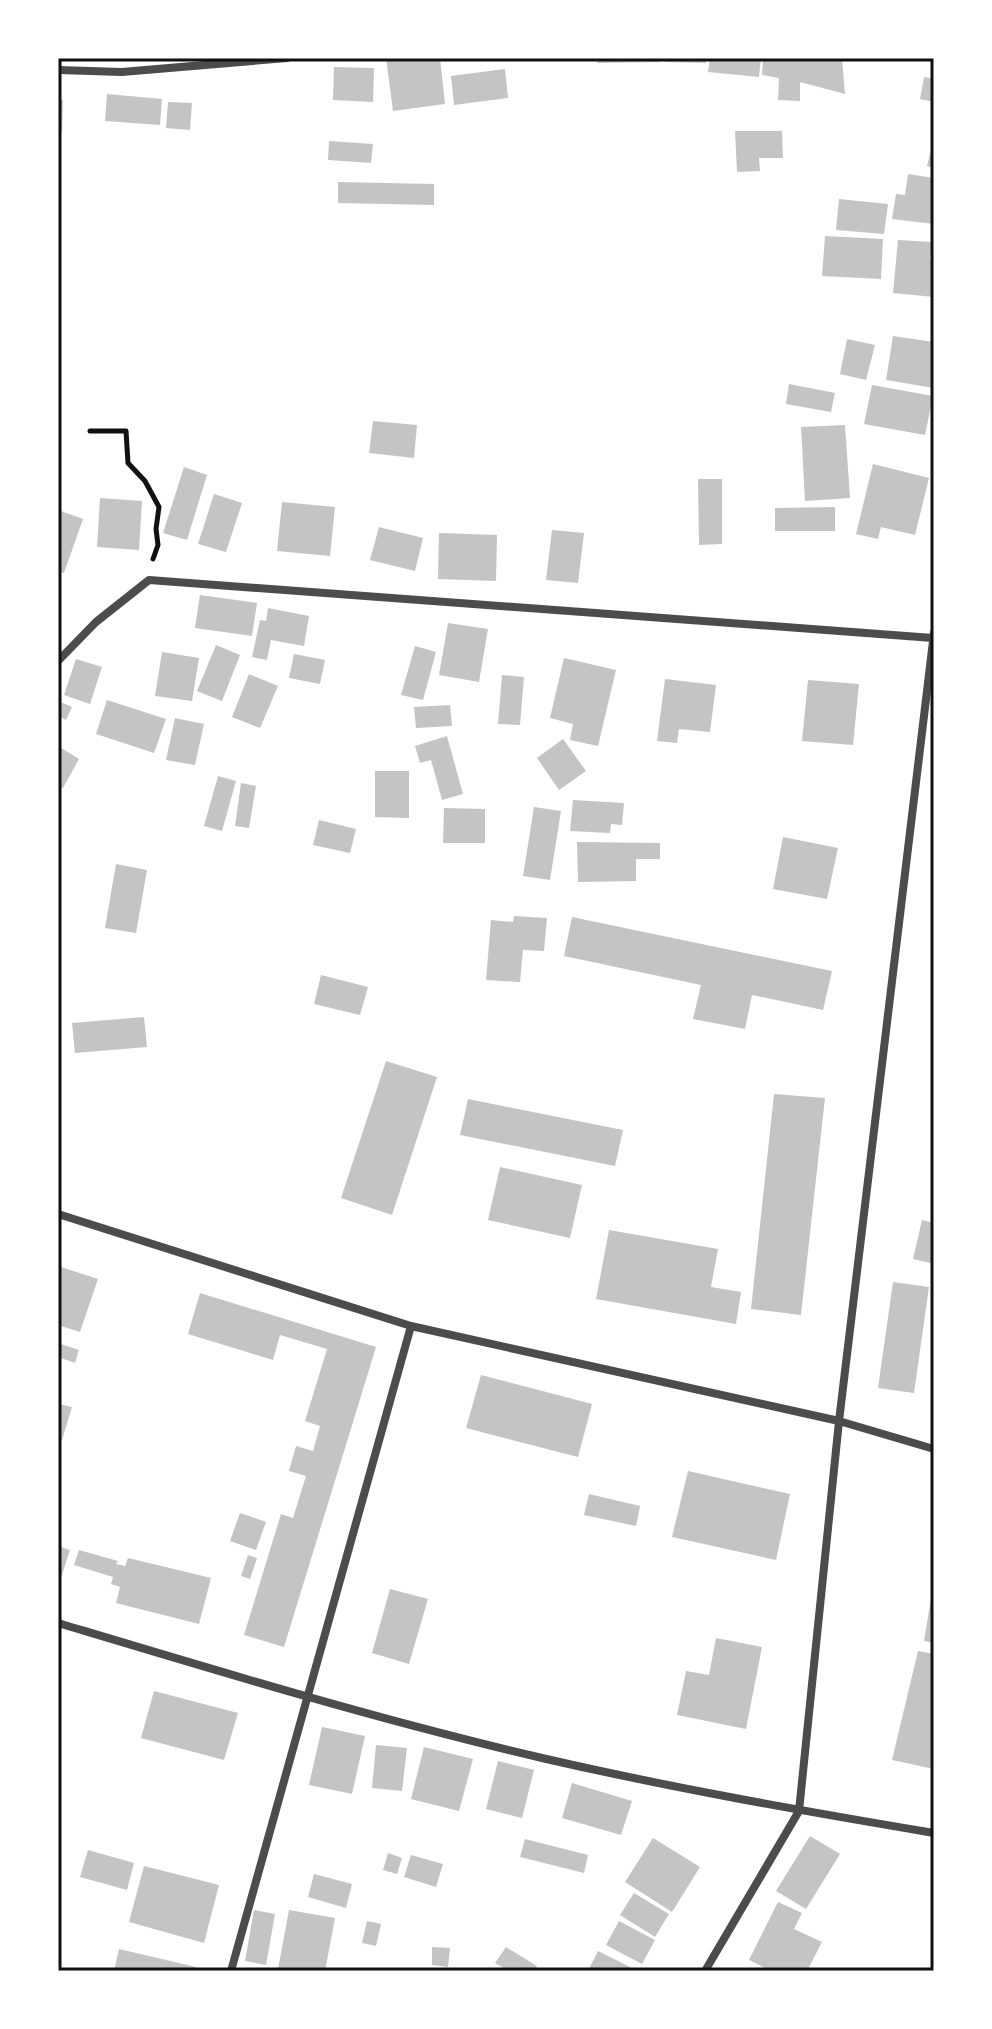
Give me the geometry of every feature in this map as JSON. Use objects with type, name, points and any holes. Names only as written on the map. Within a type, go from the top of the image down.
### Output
[{"type":"street","points":[[58,70],[122,72],[287,58]]},
{"type":"street","points":[[58,661],[96,622],[149,580],[934,635],[839,1421],[799,1811],[705,1971]]},
{"type":"street","points":[[58,1214],[411,1326],[839,1421],[934,1449]]},
{"type":"street","points":[[231,1971],[411,1326]]},
{"type":"street","points":[[58,1623],[307,1697],[542,1758],[799,1811],[934,1833]]},
{"type":"path","points":[[90,431],[126,431],[128,463],[145,481],[159,507],[156,529],[158,545],[149,580]]},
{"type":"building","points":[[386,58],[440,58],[445,104],[393,111]]},
{"type":"building","points":[[597,58],[661,58],[661,62],[597,63]]},
{"type":"building","points":[[665,58],[706,58],[706,63],[665,62]]},
{"type":"building","points":[[710,58],[761,58],[759,77],[708,72]]},
{"type":"building","points":[[763,58],[842,58],[845,94],[800,82],[800,101],[778,100],[779,78],[762,75]]},
{"type":"building","points":[[334,67],[374,68],[373,102],[333,100]]},
{"type":"building","points":[[505,69],[508,98],[454,105],[451,76]]},
{"type":"building","points":[[924,77],[934,79],[934,102],[920,99]]},
{"type":"building","points":[[107,94],[162,99],[160,125],[105,121]]},
{"type":"building","points":[[58,100],[63,100],[62,133],[58,133]]},
{"type":"building","points":[[168,102],[192,103],[190,130],[166,128]]},
{"type":"building","points":[[735,131],[782,131],[783,158],[759,158],[760,171],[737,172]]},
{"type":"building","points":[[329,141],[373,144],[371,163],[328,160]]},
{"type":"building","points":[[934,142],[934,168],[927,166]]},
{"type":"building","points":[[908,174],[934,178],[934,224],[892,219],[896,194],[905,195]]},
{"type":"building","points":[[338,182],[434,184],[434,205],[338,203]]},
{"type":"building","points":[[839,199],[888,204],[884,234],[836,230]]},
{"type":"building","points":[[825,236],[883,239],[881,279],[822,276]]},
{"type":"building","points":[[898,240],[932,242],[930,260],[934,261],[934,297],[893,293]]},
{"type":"building","points":[[893,336],[934,342],[934,388],[886,380]]},
{"type":"building","points":[[847,339],[875,345],[866,380],[840,374]]},
{"type":"building","points":[[789,384],[835,393],[831,412],[786,404]]},
{"type":"building","points":[[872,385],[933,396],[925,435],[864,424]]},
{"type":"building","points":[[373,421],[417,425],[414,458],[369,453]]},
{"type":"building","points":[[845,425],[850,498],[805,501],[801,427]]},
{"type":"building","points":[[873,464],[929,478],[915,535],[881,527],[878,539],[856,534]]},
{"type":"building","points":[[184,467],[207,475],[187,540],[163,533]]},
{"type":"building","points":[[698,479],[722,479],[722,544],[699,545]]},
{"type":"building","points":[[214,494],[242,503],[226,552],[198,544]]},
{"type":"building","points":[[100,498],[142,501],[139,550],[97,547]]},
{"type":"building","points":[[282,502],[335,507],[330,556],[277,551]]},
{"type":"building","points":[[835,507],[835,531],[775,531],[775,508]]},
{"type":"building","points":[[58,510],[83,519],[64,573],[58,571]]},
{"type":"building","points":[[379,527],[423,538],[415,571],[370,560]]},
{"type":"building","points":[[552,530],[584,533],[578,583],[546,580]]},
{"type":"building","points":[[439,533],[497,535],[496,581],[438,579]]},
{"type":"building","points":[[200,595],[257,603],[252,636],[195,628]]},
{"type":"building","points":[[268,608],[309,616],[304,646],[271,640],[267,660],[252,657],[260,620],[266,621]]},
{"type":"building","points":[[448,623],[488,629],[479,682],[439,675]]},
{"type":"building","points":[[216,645],[240,655],[222,701],[197,691]]},
{"type":"building","points":[[415,646],[436,652],[423,700],[401,695]]},
{"type":"building","points":[[162,652],[199,658],[192,701],[155,696]]},
{"type":"building","points":[[294,654],[325,660],[320,684],[289,678]]},
{"type":"building","points":[[564,658],[616,670],[598,746],[570,740],[573,724],[550,718]]},
{"type":"building","points":[[76,659],[102,667],[90,704],[64,695]]},
{"type":"building","points":[[249,674],[278,686],[260,728],[232,717]]},
{"type":"building","points":[[502,675],[524,677],[520,725],[498,724]]},
{"type":"building","points":[[665,679],[716,685],[710,732],[679,729],[677,743],[657,741]]},
{"type":"building","points":[[808,680],[859,684],[853,745],[802,741]]},
{"type":"building","points":[[107,700],[166,719],[154,753],[96,734]]},
{"type":"building","points":[[58,701],[72,707],[66,720],[58,716]]},
{"type":"building","points":[[450,705],[452,726],[416,728],[414,707]]},
{"type":"building","points":[[175,718],[204,724],[195,765],[166,760]]},
{"type":"building","points":[[447,736],[463,794],[442,800],[431,760],[420,763],[415,746]]},
{"type":"building","points":[[563,739],[586,771],[559,790],[537,758]]},
{"type":"building","points":[[58,746],[79,759],[63,788],[58,786]]},
{"type":"building","points":[[375,771],[409,771],[409,818],[375,817]]},
{"type":"building","points":[[218,776],[236,781],[222,831],[204,826]]},
{"type":"building","points":[[241,783],[256,786],[249,828],[235,826]]},
{"type":"building","points":[[573,800],[624,803],[622,825],[611,824],[610,833],[570,831]]},
{"type":"building","points":[[534,807],[561,811],[550,880],[523,876]]},
{"type":"building","points":[[444,808],[485,809],[485,843],[443,843]]},
{"type":"building","points":[[319,820],[356,829],[350,853],[313,845]]},
{"type":"building","points":[[783,837],[838,848],[827,899],[773,889]]},
{"type":"building","points":[[577,842],[660,843],[660,859],[636,859],[636,881],[578,882]]},
{"type":"building","points":[[116,864],[147,870],[136,933],[105,928]]},
{"type":"building","points":[[514,916],[547,918],[544,951],[523,950],[520,982],[486,980],[491,920],[513,922]]},
{"type":"building","points":[[572,917],[832,971],[823,1010],[752,995],[745,1029],[693,1019],[701,985],[564,956]]},
{"type":"building","points":[[321,975],[368,987],[360,1015],[314,1004]]},
{"type":"building","points":[[144,1017],[147,1047],[75,1053],[72,1023]]},
{"type":"building","points":[[386,1061],[437,1077],[392,1215],[341,1198]]},
{"type":"building","points":[[774,1094],[825,1098],[801,1315],[751,1309]]},
{"type":"building","points":[[468,1099],[623,1130],[615,1166],[460,1135]]},
{"type":"building","points":[[500,1167],[582,1185],[570,1238],[488,1220]]},
{"type":"building","points":[[922,1220],[934,1223],[934,1264],[913,1259]]},
{"type":"building","points":[[609,1230],[718,1249],[711,1287],[741,1292],[736,1324],[596,1299]]},
{"type":"building","points":[[58,1266],[98,1279],[80,1332],[58,1325]]},
{"type":"building","points":[[893,1282],[929,1287],[914,1393],[878,1388]]},
{"type":"building","points":[[200,1293],[376,1347],[284,1647],[244,1635],[281,1514],[293,1518],[306,1476],[289,1471],[296,1446],[313,1451],[320,1426],[305,1421],[327,1349],[280,1335],[273,1360],[188,1334]]},
{"type":"building","points":[[58,1343],[79,1350],[75,1363],[58,1357]]},
{"type":"building","points":[[481,1375],[592,1404],[578,1457],[466,1428]]},
{"type":"building","points":[[58,1404],[72,1407],[62,1440],[58,1439]]},
{"type":"building","points":[[688,1471],[790,1494],[776,1560],[672,1537]]},
{"type":"building","points":[[589,1494],[640,1506],[636,1526],[584,1515]]},
{"type":"building","points":[[240,1513],[266,1522],[256,1550],[230,1541]]},
{"type":"building","points":[[58,1546],[70,1550],[59,1584],[58,1584]]},
{"type":"building","points":[[79,1550],[118,1561],[116,1564],[125,1566],[128,1558],[211,1578],[199,1624],[116,1603],[120,1587],[111,1584],[113,1577],[74,1565]]},
{"type":"building","points":[[248,1555],[257,1558],[250,1579],[241,1576]]},
{"type":"building","points":[[390,1589],[428,1599],[409,1664],[372,1653]]},
{"type":"building","points":[[934,1592],[934,1643],[924,1641]]},
{"type":"building","points":[[716,1638],[762,1647],[746,1729],[677,1715],[686,1671],[709,1675]]},
{"type":"building","points":[[918,1651],[934,1654],[934,1769],[892,1760]]},
{"type":"building","points":[[154,1691],[238,1713],[224,1760],[141,1738]]},
{"type":"building","points":[[322,1727],[365,1736],[352,1794],[309,1785]]},
{"type":"building","points":[[376,1745],[407,1748],[402,1791],[372,1788]]},
{"type":"building","points":[[424,1747],[473,1759],[459,1811],[411,1799]]},
{"type":"building","points":[[498,1761],[534,1770],[522,1818],[486,1809]]},
{"type":"building","points":[[572,1783],[632,1801],[621,1835],[562,1818]]},
{"type":"building","points":[[810,1836],[840,1854],[806,1909],[776,1891]]},
{"type":"building","points":[[653,1838],[700,1867],[672,1912],[625,1882]]},
{"type":"building","points":[[525,1839],[588,1855],[584,1873],[520,1857]]},
{"type":"building","points":[[88,1850],[134,1863],[127,1890],[80,1877]]},
{"type":"building","points":[[388,1853],[402,1858],[397,1874],[383,1870]]},
{"type":"building","points":[[411,1855],[443,1864],[436,1887],[404,1877]]},
{"type":"building","points":[[144,1866],[219,1885],[204,1943],[129,1922]]},
{"type":"building","points":[[314,1874],[352,1884],[346,1908],[308,1897]]},
{"type":"building","points":[[634,1893],[669,1914],[655,1937],[620,1915]]},
{"type":"building","points":[[778,1902],[802,1913],[794,1929],[822,1942],[807,1971],[771,1971],[749,1960]]},
{"type":"building","points":[[254,1910],[275,1914],[266,1965],[245,1961]]},
{"type":"building","points":[[289,1910],[335,1918],[325,1971],[278,1969]]},
{"type":"building","points":[[367,1921],[381,1924],[376,1946],[362,1943]]},
{"type":"building","points":[[619,1921],[655,1940],[642,1964],[606,1945]]},
{"type":"building","points":[[432,1947],[450,1948],[448,1967],[432,1965]]},
{"type":"building","points":[[506,1947],[537,1966],[534,1971],[509,1971],[495,1963]]},
{"type":"building","points":[[119,1949],[196,1967],[195,1971],[114,1971]]},
{"type":"building","points":[[598,1951],[638,1971],[588,1971]]}]
